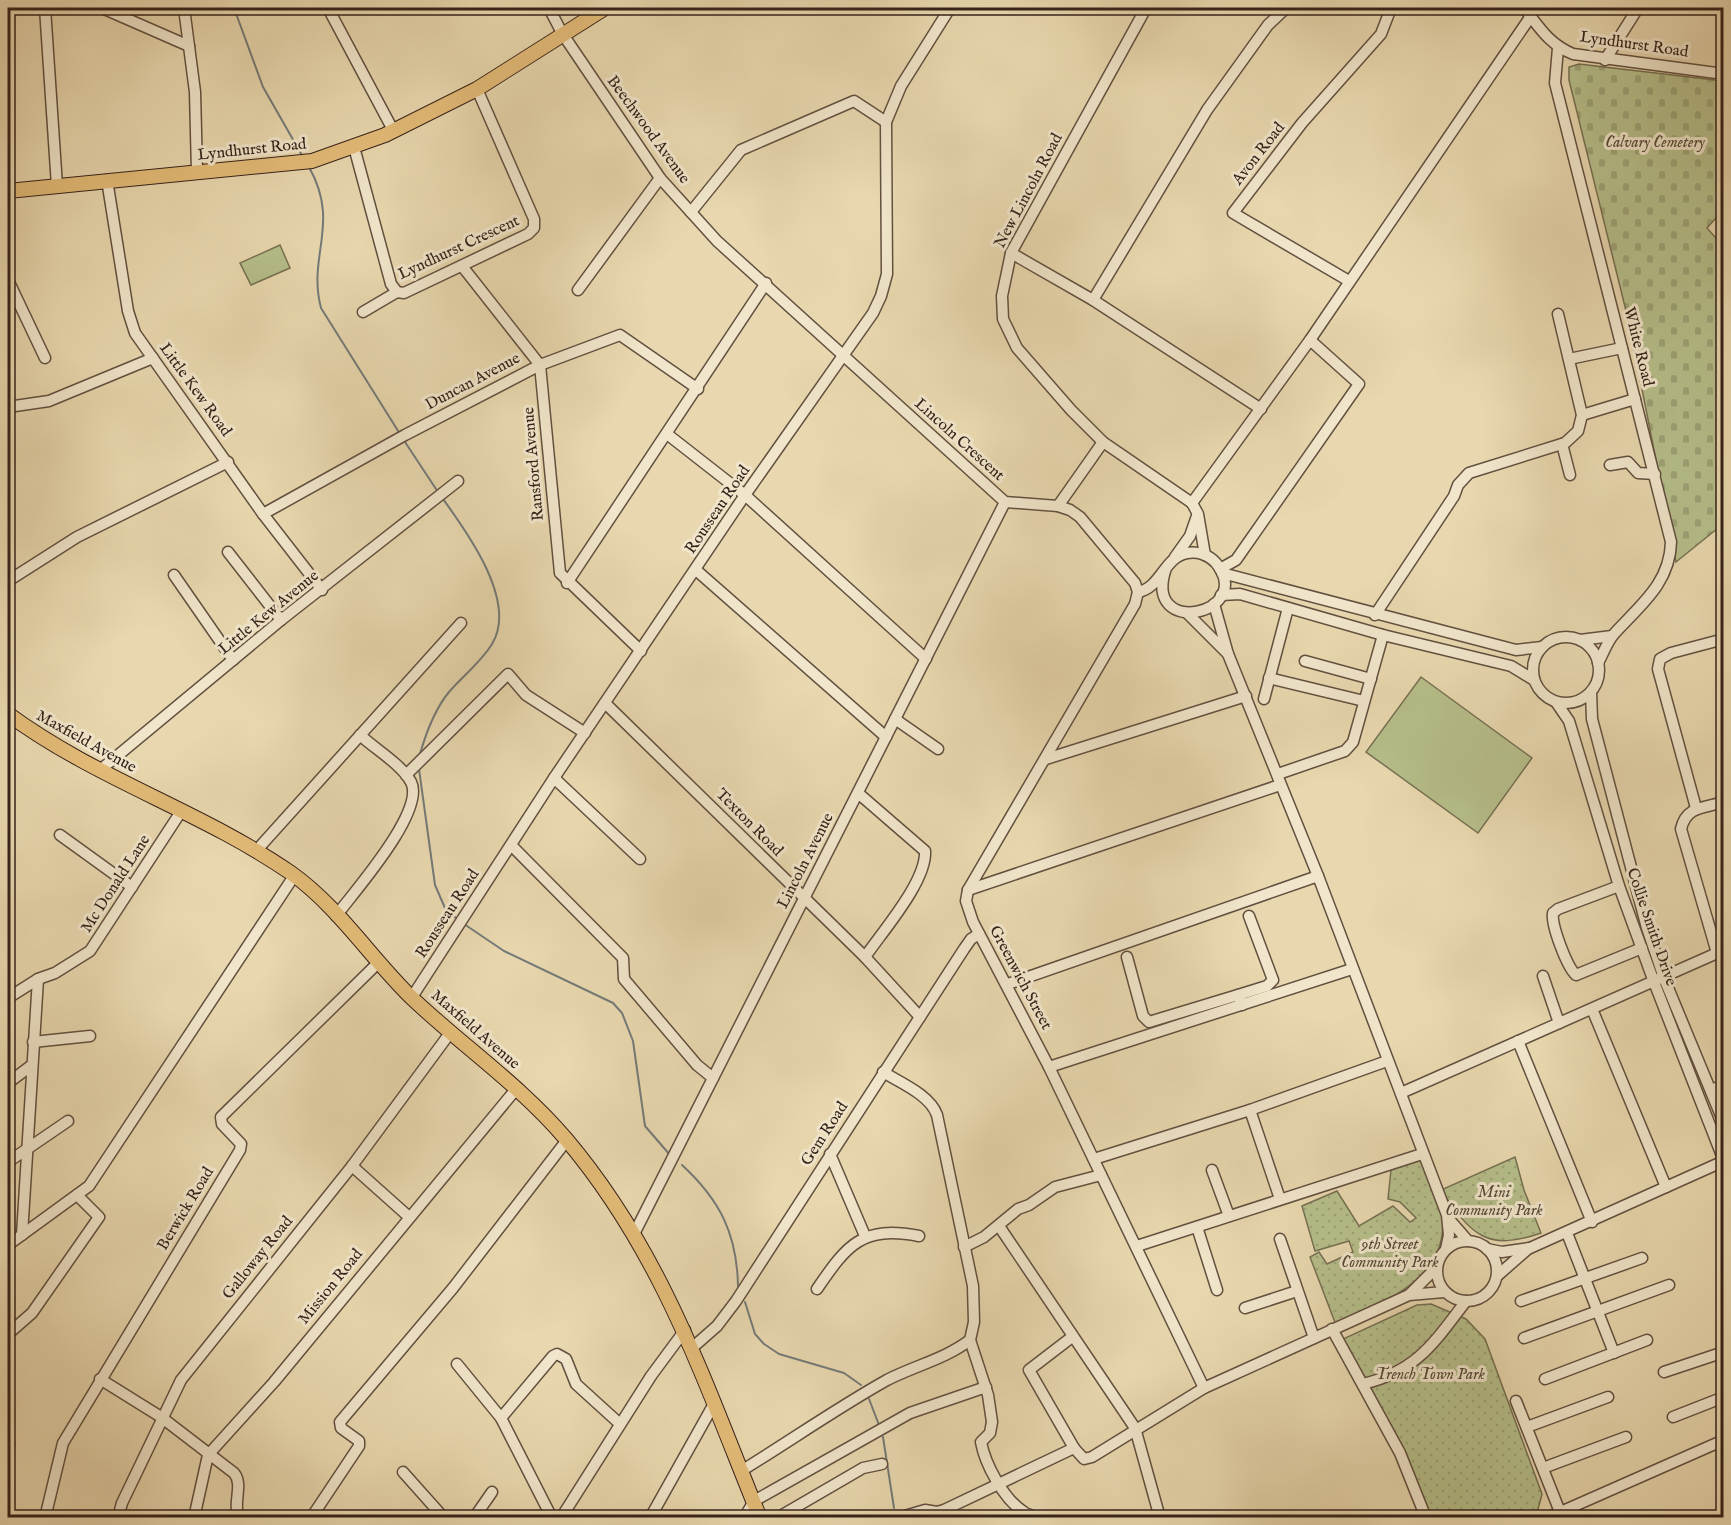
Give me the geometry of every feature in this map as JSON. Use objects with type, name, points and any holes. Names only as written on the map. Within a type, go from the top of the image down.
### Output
[{"type":"main road","name":"Lyndhurst Road","points":[[8,191],[107,180],[297,165],[312,161],[354,147],[393,130],[477,89],[562,33],[605,8]]},
{"type":"main road","name":"Maxfield Avenue","points":[[8,714],[42,740],[257,850],[294,876],[336,916],[412,998],[450,1033],[517,1088],[567,1140],[634,1234],[653,1265],[685,1330],[760,1518]]},
{"type":"street","points":[[45,8],[57,186]]},
{"type":"street","points":[[102,8],[189,46]]},
{"type":"street","points":[[184,8],[196,118],[197,172]]},
{"type":"street","points":[[328,8],[393,130]]},
{"type":"street","name":"Beechwood Avenue","points":[[549,8],[562,33],[660,178],[717,241],[766,283],[844,357]]},
{"type":"street","name":"Rousseau Road","points":[[412,998],[554,778],[745,495],[873,314],[887,274],[886,122],[901,86],[950,8]]},
{"type":"street","name":"New Lincoln Road","points":[[1146,8],[1011,253],[1002,296],[1003,319],[1017,348],[1071,410],[1103,442],[1192,503]]},
{"type":"street","points":[[1094,300],[1207,110],[1268,25],[1286,8]]},
{"type":"street","name":"Avon Road","points":[[1349,281],[1233,213],[1302,123],[1381,34],[1391,8]]},
{"type":"street","points":[[1605,60],[1638,8]]},
{"type":"street","points":[[1205,555],[1198,514],[1192,503],[1310,340],[1528,12]]},
{"type":"street","name":"Lyndhurst Road","points":[[1528,12],[1545,36],[1558,48],[1605,60],[1724,74]]},
{"type":"street","name":"White Road","points":[[1558,48],[1555,83],[1670,531],[1669,564],[1654,592],[1612,636],[1598,663]]},
{"type":"street","name":"Lyndhurst Crescent","points":[[354,147],[391,285],[397,292],[404,293],[528,234],[534,223],[477,89]]},
{"type":"street","points":[[691,212],[741,150],[854,101],[886,122]]},
{"type":"street","points":[[578,290],[660,178]]},
{"type":"street","name":"Little Kew Road","points":[[107,180],[128,311],[135,333],[263,514],[322,590]]},
{"type":"street","points":[[1011,253],[1094,300],[1261,409]]},
{"type":"street","points":[[462,266],[540,365]]},
{"type":"street","points":[[8,280],[45,358]]},
{"type":"street","points":[[567,583],[698,389],[766,283]]},
{"type":"street","points":[[363,312],[397,292]]},
{"type":"street","points":[[1375,615],[1454,496],[1458,485],[1469,473],[1562,444],[1578,431],[1582,415],[1558,314]]},
{"type":"street","name":"Duncan Avenue","points":[[263,514],[401,437],[540,365],[620,335],[698,389]]},
{"type":"street","points":[[1221,571],[1236,560],[1359,384],[1310,340]]},
{"type":"street","points":[[1569,359],[1622,348]]},
{"type":"street","name":"Lincoln Crescent","points":[[844,357],[1005,502],[1058,506],[1080,517],[1141,592]]},
{"type":"street","points":[[8,407],[49,401],[153,358]]},
{"type":"street","name":"Ransford Avenue","points":[[540,365],[560,573],[567,583],[641,651]]},
{"type":"street","points":[[1582,415],[1635,399]]},
{"type":"street","points":[[668,434],[745,495],[926,659]]},
{"type":"street","points":[[1058,506],[1103,442]]},
{"type":"street","points":[[1562,444],[1570,476]]},
{"type":"street","points":[[8,581],[77,537],[228,462]]},
{"type":"street","points":[[1610,465],[1628,462],[1638,473],[1654,474]]},
{"type":"street","name":"Little Kew Avenue","points":[[99,771],[281,620],[458,481]]},
{"type":"street","name":"Lincoln Avenue","points":[[634,1234],[1005,502]]},
{"type":"street","points":[[968,890],[1141,592],[1169,564],[1190,536],[1198,514]]},
{"type":"street","points":[[228,552],[281,620]]},
{"type":"street","points":[[1176,609],[1167,601],[1162,590],[1162,579],[1169,564],[1188,552],[1205,555],[1221,571],[1375,615],[1516,650],[1542,647],[1556,638],[1572,637],[1580,640],[1595,653],[1599,673],[1591,692],[1578,700],[1556,702],[1542,693],[1534,680],[1533,668],[1542,647]]},
{"type":"street","points":[[696,570],[886,737]]},
{"type":"street","points":[[1072,1337],[1029,1370],[1074,1448],[1084,1459],[1103,1450],[1204,1388],[1409,1294],[1435,1269],[1446,1249],[1449,1235],[1446,1215],[1401,1093],[1318,876],[1228,654],[1218,600],[1223,584],[1221,571]]},
{"type":"street","points":[[174,575],[233,660]]},
{"type":"street","points":[[1141,592],[1188,614],[1228,654]]},
{"type":"street","points":[[1188,614],[1202,612],[1218,600],[1240,594],[1383,635],[1511,666],[1534,680]]},
{"type":"street","points":[[1263,699],[1288,608]]},
{"type":"street","points":[[257,850],[461,623]]},
{"type":"street","points":[[968,890],[1279,779],[1345,751],[1353,742],[1383,635]]},
{"type":"street","points":[[1580,640],[1612,636]]},
{"type":"street","points":[[1696,808],[1658,669],[1659,659],[1671,653],[1724,639]]},
{"type":"street","points":[[1305,661],[1371,679]]},
{"type":"street","points":[[406,775],[508,674],[526,695],[585,733]]},
{"type":"street","points":[[1269,678],[1364,700]]},
{"type":"street","name":"Collie Smith Drive","points":[[1591,692],[1595,731],[1659,980],[1724,1161]]},
{"type":"street","points":[[1046,759],[1246,696]]},
{"type":"street","name":"Collie Smith Drive","points":[[1556,702],[1569,721],[1619,886],[1642,948],[1711,1090],[1724,1123]]},
{"type":"street","name":"Texton Road","points":[[605,703],[865,957],[920,1017]]},
{"type":"street","points":[[895,719],[938,749]]},
{"type":"street","points":[[336,916],[399,832],[408,815],[412,785],[406,775],[360,735]]},
{"type":"street","points":[[554,778],[640,859]]},
{"type":"street","points":[[858,793],[925,851],[926,861],[911,889],[865,957]]},
{"type":"street","points":[[1401,1093],[1720,951],[1681,829],[1687,814],[1696,808],[1724,802]]},
{"type":"street","name":"Mc Donald Lane","points":[[8,998],[90,951],[182,810]]},
{"type":"street","points":[[60,835],[132,887]]},
{"type":"street","points":[[511,845],[623,958],[624,978],[697,1065],[713,1078]]},
{"type":"street","points":[[8,1245],[89,1186],[294,876]]},
{"type":"street","points":[[1008,984],[1318,876]]},
{"type":"street","points":[[1619,886],[1558,909],[1553,913],[1553,925],[1570,967],[1576,975],[1642,948]]},
{"type":"street","name":"Greenwich Street","points":[[968,890],[968,908],[979,934],[1008,984],[1050,1067],[1204,1388]]},
{"type":"street","points":[[1050,1067],[1240,1000],[1267,986],[1273,980],[1249,916]]},
{"type":"street","name":"Gem Road","points":[[692,1348],[717,1326],[736,1301],[970,939],[979,934]]},
{"type":"street","points":[[1127,957],[1143,1016],[1149,1022],[1352,969]]},
{"type":"street","name":"Berwick Road","points":[[45,1518],[63,1443],[240,1150],[241,1144],[222,1124],[221,1117],[379,962]]},
{"type":"street","points":[[1543,976],[1559,1023]]},
{"type":"street","points":[[22,1235],[38,979]]},
{"type":"street","points":[[1592,1009],[1666,1187]]},
{"type":"street","name":"Galloway Road","points":[[118,1518],[122,1503],[161,1417],[181,1380],[352,1166],[450,1033]]},
{"type":"street","points":[[33,1042],[90,1036]]},
{"type":"street","points":[[1518,1041],[1592,1221]]},
{"type":"street","points":[[1094,1159],[1250,1110],[1387,1061]]},
{"type":"street","points":[[8,1083],[32,1065]]},
{"type":"street","points":[[883,1072],[914,1090],[935,1110],[973,1286],[974,1322],[970,1340],[986,1386],[992,1422],[990,1433],[981,1443],[987,1463],[999,1484],[1024,1512],[1037,1518]]},
{"type":"street","points":[[1711,1090],[1724,1085]]},
{"type":"street","name":"Mission Road","points":[[194,1518],[208,1455],[274,1382],[408,1216],[517,1088]]},
{"type":"street","points":[[1250,1110],[1280,1199]]},
{"type":"street","points":[[8,1162],[68,1121]]},
{"type":"street","points":[[310,1518],[359,1446],[359,1442],[339,1426],[453,1288],[567,1140]]},
{"type":"street","points":[[830,1154],[865,1236]]},
{"type":"street","points":[[1137,1246],[1422,1154]]},
{"type":"street","points":[[1446,1215],[1467,1241],[1487,1249],[1502,1252],[1530,1248],[1568,1233],[1724,1161]]},
{"type":"street","points":[[352,1166],[408,1216]]},
{"type":"street","points":[[1212,1170],[1229,1216]]},
{"type":"street","points":[[964,1247],[984,1237],[1018,1209],[1029,1205],[1055,1187],[1101,1175]]},
{"type":"street","points":[[8,1334],[32,1313],[99,1217],[78,1195]]},
{"type":"street","points":[[999,1226],[1072,1337],[1136,1428],[1159,1517]]},
{"type":"street","points":[[1197,1227],[1217,1290]]},
{"type":"street","points":[[817,1289],[837,1260],[865,1236],[896,1232],[919,1236]]},
{"type":"street","points":[[1568,1233],[1614,1353]]},
{"type":"street","points":[[1280,1239],[1314,1338]]},
{"type":"street","points":[[1446,1249],[1467,1241]]},
{"type":"street","points":[[1497,1276],[1530,1248]]},
{"type":"street","points":[[1435,1269],[1437,1280],[1444,1292],[1455,1299],[1466,1301],[1484,1297],[1492,1288],[1497,1276],[1496,1262],[1487,1249]]},
{"type":"street","points":[[1521,1301],[1642,1258]]},
{"type":"street","points":[[1524,1338],[1670,1285]]},
{"type":"street","points":[[1245,1308],[1298,1291]]},
{"type":"street","points":[[1409,1294],[1444,1292]]},
{"type":"street","points":[[1363,1384],[1385,1379],[1414,1363],[1429,1351],[1466,1301]]},
{"type":"street","points":[[1332,1329],[1400,1453],[1426,1518]]},
{"type":"street","points":[[561,1518],[620,1424],[685,1330]]},
{"type":"street","points":[[741,1471],[861,1395],[909,1368],[946,1355],[970,1340]]},
{"type":"street","points":[[1545,1379],[1647,1340]]},
{"type":"street","points":[[1664,1372],[1724,1352]]},
{"type":"street","points":[[501,1418],[557,1354],[566,1359],[576,1384],[620,1424]]},
{"type":"street","points":[[457,1364],[501,1418],[552,1518]]},
{"type":"street","points":[[100,1379],[161,1417],[237,1476],[236,1506],[239,1518]]},
{"type":"street","points":[[744,1518],[754,1501],[910,1413],[986,1386]]},
{"type":"street","points":[[1527,1427],[1608,1397]]},
{"type":"street","points":[[1673,1417],[1724,1397]]},
{"type":"street","points":[[1516,1401],[1561,1515]]},
{"type":"street","points":[[650,1518],[715,1402]]},
{"type":"street","points":[[1543,1468],[1626,1437]]},
{"type":"street","points":[[1547,1518],[1561,1515],[1724,1440]]},
{"type":"street","points":[[898,1518],[925,1510],[937,1512],[944,1510],[1074,1448]]},
{"type":"street","points":[[777,1518],[863,1468],[882,1464]]},
{"type":"street","points":[[403,1472],[444,1518]]},
{"type":"street","points":[[474,1518],[492,1492]]},
{"type":"green space","name":"Calvary Cemetery","points":[[1579,64],[1723,81],[1723,210],[1707,228],[1723,246],[1723,524],[1676,562],[1629,323],[1569,80],[1569,67]]},
{"type":"green space","points":[[280,245],[290,268],[251,285],[240,263]]},
{"type":"green space","points":[[1421,677],[1532,758],[1478,833],[1366,752]]},
{"type":"green space","name":"Mini Community Park","points":[[1515,1157],[1524,1190],[1541,1233],[1507,1241],[1482,1236],[1462,1218],[1441,1190]]},
{"type":"green space","name":"9th Street Community Park","points":[[1424,1159],[1437,1192],[1442,1213],[1442,1236],[1436,1255],[1425,1271],[1410,1285],[1374,1307],[1336,1325],[1310,1257],[1319,1252],[1327,1264],[1353,1252],[1349,1241],[1315,1251],[1302,1206],[1337,1191],[1359,1226],[1393,1206],[1410,1222],[1416,1218],[1400,1202],[1388,1199],[1391,1170]]},
{"type":"green space","name":"Trench Town Park","points":[[1431,1304],[1466,1319],[1485,1339],[1542,1494],[1538,1509],[1529,1517],[1427,1517],[1343,1339],[1417,1305]]},
{"type":"waterway","points":[[234,8],[263,87],[303,157]]},
{"type":"waterway","points":[[309,167],[318,187],[322,206],[323,223],[318,272],[321,308],[400,434]]},
{"type":"waterway","points":[[403,439],[438,492]]},
{"type":"waterway","points":[[420,754],[439,706],[449,692],[488,651],[498,627],[499,608],[486,568],[476,548],[443,499]]},
{"type":"waterway","points":[[419,769],[435,885],[445,908],[457,919]]},
{"type":"waterway","points":[[464,924],[504,951],[613,1003],[622,1013],[633,1041],[645,1126],[670,1155]]},
{"type":"waterway","points":[[682,1165],[707,1191],[724,1219],[734,1250],[738,1286]]},
{"type":"waterway","points":[[745,1302],[755,1334],[764,1344],[779,1354],[844,1373],[861,1385]]},
{"type":"waterway","points":[[869,1399],[879,1425]]},
{"type":"waterway","points":[[883,1437],[894,1508]]}]
